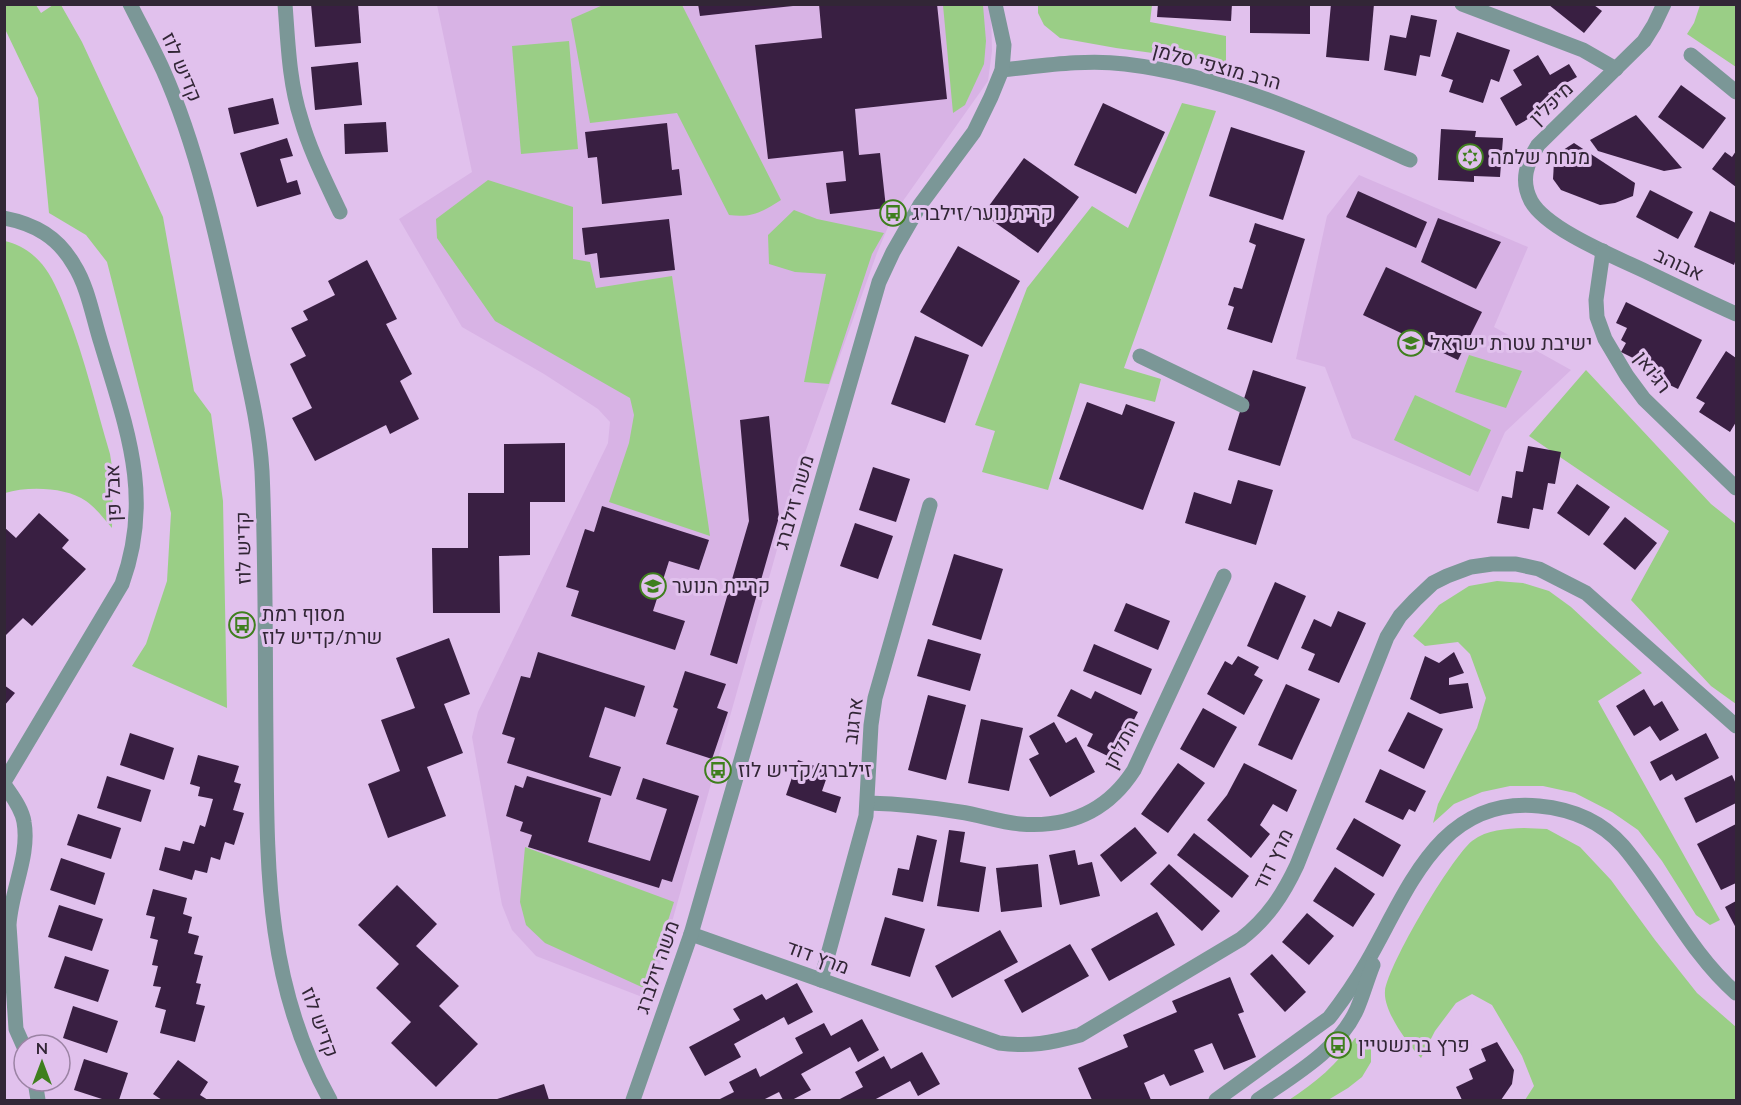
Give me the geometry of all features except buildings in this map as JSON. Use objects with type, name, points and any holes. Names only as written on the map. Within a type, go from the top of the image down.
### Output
[{"type":"street","name":"קדיש לוז","points":[[130,4],[164,71],[206,197],[258,428],[264,539],[266,764],[271,908],[284,984],[293,1018],[330,1101]]},
{"type":"street","points":[[285,4],[290,60],[300,116],[307,138],[340,212]]},
{"type":"street","name":"משה זילברג","points":[[633,1101],[691,934],[879,282],[920,205],[974,132],[1002,70],[1004,45],[995,4]]},
{"type":"street","points":[[1462,4],[1583,50],[1616,69]]},
{"type":"street","name":"מיכלין","points":[[1603,251],[1564,230],[1532,203],[1526,188],[1525,172],[1529,159],[1538,145],[1644,41],[1664,4]]},
{"type":"street","points":[[1691,55],[1737,92]]},
{"type":"street","name":"הרב מוצפי סלמן","points":[[1002,70],[1089,62],[1124,64],[1160,70],[1246,92],[1294,109],[1410,160]]},
{"type":"street","name":"אבל פן","points":[[4,218],[38,227],[58,245],[74,265],[84,290],[129,438],[137,494],[131,559],[122,584],[4,783]]},
{"type":"street","name":"אבוהב","points":[[1603,251],[1737,314]]},
{"type":"street","name":"רג'ואן","points":[[1603,251],[1596,300],[1598,317],[1605,339],[1644,399],[1737,488]]},
{"type":"street","points":[[1140,356],[1242,405]]},
{"type":"street","name":"ארגוב","points":[[821,980],[858,852],[868,803],[871,725],[875,698],[930,505]]},
{"type":"street","name":"מרץ דוד","points":[[691,934],[999,1043],[1024,1046],[1051,1043],[1080,1035],[1241,939],[1257,926],[1286,887],[1297,865],[1387,637],[1400,616],[1433,583],[1471,567],[1516,564],[1539,569],[1586,593],[1737,726]]},
{"type":"street","name":"התלתן","points":[[868,803],[928,807],[1018,824],[1050,825],[1073,820],[1096,809],[1124,786],[1134,770],[1224,576]]},
{"type":"street","points":[[4,783],[24,820],[24,854],[10,908],[9,925],[18,1033]]},
{"type":"street","points":[[1216,1101],[1329,1018],[1361,971],[1406,889],[1424,863],[1442,841],[1459,826],[1476,815],[1497,807],[1526,804],[1556,807],[1576,813],[1598,825],[1621,843],[1715,974],[1737,993]]},
{"type":"street","points":[[1258,1101],[1315,1060],[1340,1035],[1356,1011],[1387,925]]},
{"type":"shaded area","name":"קריית הנוער","points":[[989,4],[992,51],[988,81],[893,215],[877,253],[802,461],[650,1000],[536,956],[512,930],[502,905],[472,737],[478,712],[608,443],[610,422],[598,409],[544,374],[462,327],[399,219],[472,172],[437,5]]},
{"type":"shaded area","name":"ישיבת עטרת ישראל","points":[[1359,175],[1528,247],[1494,327],[1571,370],[1505,432],[1478,492],[1352,438],[1325,367],[1296,359],[1327,216]]},
{"type":"green space","points":[[5,4],[36,5],[41,13],[53,5],[61,5],[82,42],[163,217],[194,391],[211,414],[223,501],[227,708],[132,666],[146,644],[167,581],[171,513],[107,262],[86,235],[49,213],[38,98],[5,29]]},
{"type":"green space","points":[[603,5],[682,5],[781,200],[756,213],[744,216],[729,215],[677,113],[590,123],[571,19]]},
{"type":"green space","points":[[943,5],[983,5],[986,41],[984,64],[965,105],[953,113]]},
{"type":"green space","points":[[1038,5],[1152,5],[1150,22],[1226,36],[1226,63],[1060,38],[1044,25],[1038,13]]},
{"type":"green space","points":[[1700,5],[1736,5],[1736,67],[1687,34],[1694,23]]},
{"type":"green space","points":[[569,41],[578,149],[521,154],[512,46]]},
{"type":"green space","points":[[1182,103],[1216,111],[1124,368],[1161,379],[1155,402],[1080,383],[1048,490],[982,472],[995,431],[975,425],[1027,288],[1092,206],[1128,228]]},
{"type":"green space","points":[[488,180],[573,207],[573,259],[590,262],[596,288],[672,276],[710,536],[609,502],[629,443],[634,415],[630,398],[495,321],[437,238],[436,219]]},
{"type":"green space","points":[[794,210],[817,219],[884,233],[872,254],[829,384],[804,382],[826,274],[795,272],[769,264],[768,235]]},
{"type":"green space","points":[[5,241],[22,247],[41,263],[55,284],[67,313],[85,365],[110,454],[113,473],[112,528],[90,504],[78,496],[47,489],[25,489],[5,493]]},
{"type":"green space","points":[[1469,355],[1522,371],[1506,408],[1455,392]]},
{"type":"green space","points":[[1586,370],[1711,504],[1736,524],[1736,704],[1711,686],[1631,600],[1669,531],[1529,436]]},
{"type":"green space","points":[[1415,395],[1491,430],[1470,476],[1394,440]]},
{"type":"green space","points":[[1497,581],[1523,583],[1549,591],[1571,607],[1642,673],[1598,701],[1720,920],[1710,925],[1696,915],[1662,861],[1638,830],[1612,812],[1575,793],[1543,786],[1510,786],[1482,792],[1454,804],[1433,823],[1438,804],[1477,728],[1486,698],[1470,654],[1458,642],[1425,646],[1413,636],[1439,605],[1469,586]]},
{"type":"green space","points":[[1524,828],[1547,829],[1580,847],[1611,880],[1697,993],[1736,1027],[1736,1100],[1525,1100],[1534,1086],[1522,1056],[1492,1005],[1472,994],[1456,1003],[1435,1031],[1421,1058],[1410,1044],[1397,1027],[1385,999],[1389,978],[1408,937],[1450,868],[1472,841],[1490,832]]},
{"type":"green space","points":[[525,847],[674,902],[646,989],[545,943],[526,925],[520,902]]},
{"type":"green space","points":[[1355,1038],[1366,1042],[1371,1050],[1371,1062],[1362,1077],[1328,1100],[1289,1100],[1325,1072]]},
{"type":"place","name":"מנחת שלמה","points":[[1470,157]]},
{"type":"place","name":"קרית נוער/זילברג","points":[[893,213]]},
{"type":"place","name":"ישיבת עטרת ישראל","points":[[1411,343]]},
{"type":"place","name":"קריית הנוער","points":[[653,586]]},
{"type":"place","name":"מסוף רמת שרת/קדיש לוז","points":[[242,625]]},
{"type":"place","name":"זילברג/קדיש לוז","points":[[718,770]]},
{"type":"place","name":"פרץ ברנשטיין","points":[[1338,1045]]}]
